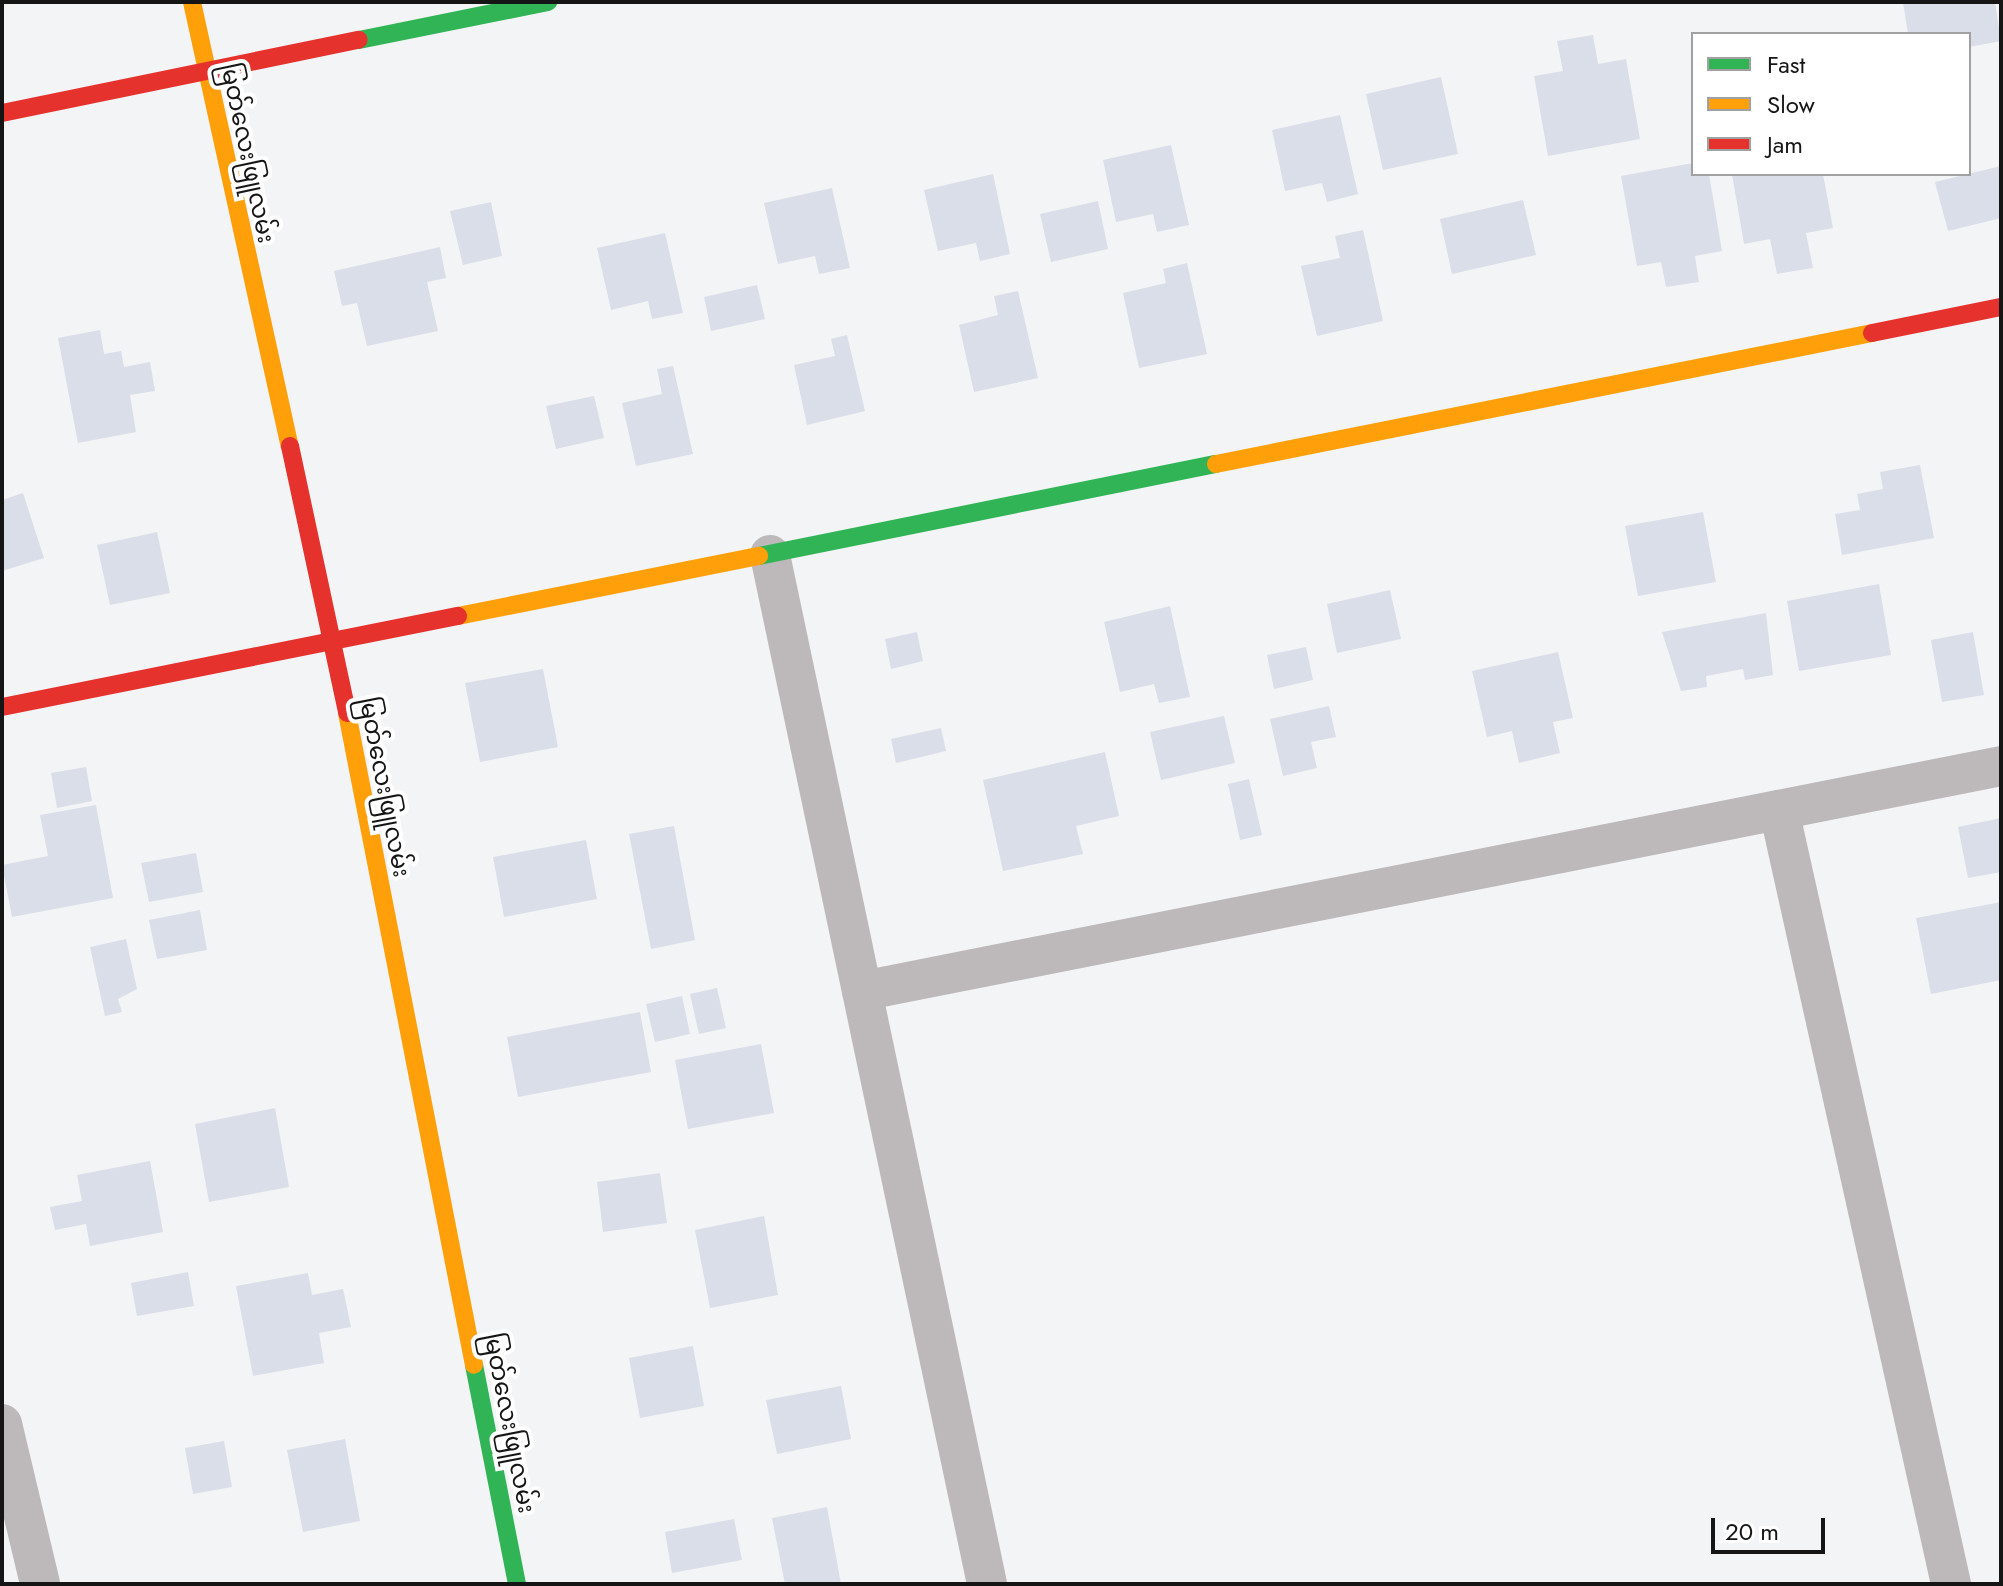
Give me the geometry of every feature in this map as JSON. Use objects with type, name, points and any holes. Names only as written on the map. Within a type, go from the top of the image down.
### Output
[{"type":"street","name":"မြတ်လေးဖြူလမ်း","points":[[192,2],[333,643],[517,1584]]},
{"type":"street","points":[[2,113],[548,2]]},
{"type":"street","points":[[2,707],[2001,307]]},
{"type":"street","points":[[770,555],[987,1584]]},
{"type":"street","points":[[862,991],[2001,766]]},
{"type":"street","points":[[1779,810],[1951,1584]]},
{"type":"street","points":[[2,1424],[40,1584]]},
{"type":"building","points":[[1903,2],[1995,2],[2001,41],[1971,47],[1971,32],[1908,32]]},
{"type":"building","points":[[1593,35],[1598,64],[1626,59],[1640,139],[1548,156],[1534,76],[1563,71],[1557,41]]},
{"type":"building","points":[[1441,77],[1458,154],[1383,170],[1366,94]]},
{"type":"building","points":[[1340,115],[1358,194],[1327,202],[1322,183],[1285,191],[1272,130]]},
{"type":"building","points":[[1171,145],[1189,225],[1157,232],[1153,214],[1116,222],[1103,160]]},
{"type":"building","points":[[1691,163],[1691,176],[1709,176],[1722,251],[1695,256],[1699,282],[1666,287],[1661,262],[1637,266],[1621,176]]},
{"type":"building","points":[[2001,166],[2001,218],[1948,231],[1935,182],[1971,176],[1971,173]]},
{"type":"building","points":[[993,174],[1010,254],[980,261],[976,243],[938,251],[924,190]]},
{"type":"building","points":[[1732,176],[1823,176],[1833,228],[1806,233],[1813,268],[1777,274],[1770,239],[1744,244]]},
{"type":"building","points":[[832,188],[850,268],[819,274],[815,256],[778,264],[764,203]]},
{"type":"building","points":[[1523,200],[1536,255],[1452,274],[1440,219]]},
{"type":"building","points":[[1098,201],[1108,249],[1051,262],[1040,214]]},
{"type":"building","points":[[491,202],[502,256],[463,265],[450,211]]},
{"type":"building","points":[[1363,230],[1383,321],[1317,336],[1301,266],[1340,258],[1335,236]]},
{"type":"building","points":[[665,233],[683,313],[652,319],[648,301],[611,310],[597,248]]},
{"type":"building","points":[[440,247],[446,278],[427,282],[438,331],[367,346],[357,303],[342,306],[334,271]]},
{"type":"building","points":[[1187,263],[1207,354],[1139,368],[1123,293],[1166,283],[1163,269]]},
{"type":"building","points":[[757,285],[765,319],[711,331],[704,297]]},
{"type":"building","points":[[1018,291],[1038,378],[974,392],[959,325],[998,315],[994,296]]},
{"type":"building","points":[[100,330],[104,354],[121,351],[124,367],[150,362],[155,391],[130,395],[136,432],[78,443],[58,338]]},
{"type":"building","points":[[847,335],[865,411],[807,425],[794,365],[835,356],[831,339]]},
{"type":"building","points":[[673,366],[693,454],[636,466],[622,403],[662,394],[657,369]]},
{"type":"building","points":[[594,396],[604,438],[556,449],[546,406]]},
{"type":"building","points":[[1920,465],[1934,538],[1842,555],[1835,514],[1860,510],[1857,494],[1883,489],[1880,472]]},
{"type":"building","points":[[23,493],[44,558],[2,571],[2,500]]},
{"type":"building","points":[[1703,512],[1716,582],[1638,596],[1625,526]]},
{"type":"building","points":[[157,532],[170,593],[110,605],[97,545]]},
{"type":"building","points":[[1879,584],[1891,655],[1799,671],[1787,601]]},
{"type":"building","points":[[1390,590],[1401,639],[1337,653],[1327,604]]},
{"type":"building","points":[[1170,606],[1190,697],[1159,703],[1154,684],[1120,692],[1104,622]]},
{"type":"building","points":[[1766,613],[1773,675],[1745,680],[1743,669],[1706,676],[1707,687],[1681,691],[1662,632]]},
{"type":"building","points":[[917,632],[923,661],[891,669],[885,639]]},
{"type":"building","points":[[1973,632],[1984,695],[1942,702],[1931,640]]},
{"type":"building","points":[[1306,647],[1313,680],[1274,689],[1267,655]]},
{"type":"building","points":[[1558,652],[1573,718],[1553,722],[1560,753],[1519,763],[1512,731],[1487,737],[1472,671]]},
{"type":"building","points":[[543,669],[558,747],[480,762],[465,683]]},
{"type":"building","points":[[1329,706],[1336,737],[1311,742],[1317,768],[1283,776],[1270,719]]},
{"type":"building","points":[[1224,716],[1235,763],[1161,780],[1150,732]]},
{"type":"building","points":[[941,728],[946,751],[896,763],[891,739]]},
{"type":"building","points":[[1105,752],[1119,816],[1076,826],[1083,854],[1003,871],[983,780]]},
{"type":"building","points":[[86,767],[92,801],[57,808],[51,773]]},
{"type":"building","points":[[1249,779],[1262,835],[1240,840],[1228,784]]},
{"type":"building","points":[[96,805],[113,898],[12,917],[2,865],[48,856],[40,815]]},
{"type":"building","points":[[2001,818],[2001,872],[1968,878],[1958,827]]},
{"type":"building","points":[[674,826],[695,940],[651,949],[629,834]]},
{"type":"building","points":[[586,840],[597,899],[504,917],[493,857]]},
{"type":"building","points":[[196,853],[203,892],[149,902],[141,863]]},
{"type":"building","points":[[2001,902],[2001,980],[1931,994],[1916,918]]},
{"type":"building","points":[[200,910],[207,950],[157,959],[149,920]]},
{"type":"building","points":[[126,939],[137,989],[118,999],[122,1012],[105,1016],[90,947]]},
{"type":"building","points":[[717,988],[726,1028],[699,1034],[690,994]]},
{"type":"building","points":[[682,996],[690,1034],[655,1042],[646,1004]]},
{"type":"building","points":[[640,1012],[651,1072],[518,1097],[507,1037]]},
{"type":"building","points":[[761,1044],[774,1113],[688,1129],[675,1060]]},
{"type":"building","points":[[275,1108],[289,1187],[209,1202],[195,1124]]},
{"type":"building","points":[[150,1161],[163,1232],[90,1246],[86,1224],[55,1230],[50,1207],[82,1201],[77,1175]]},
{"type":"building","points":[[660,1173],[667,1223],[603,1232],[597,1182]]},
{"type":"building","points":[[764,1216],[778,1295],[710,1308],[695,1230]]},
{"type":"building","points":[[188,1272],[194,1306],[137,1316],[131,1283]]},
{"type":"building","points":[[308,1273],[312,1295],[343,1289],[351,1327],[319,1333],[324,1363],[253,1376],[236,1286]]},
{"type":"building","points":[[693,1346],[704,1406],[640,1418],[629,1358]]},
{"type":"building","points":[[841,1386],[851,1439],[777,1454],[766,1400]]},
{"type":"building","points":[[345,1439],[360,1521],[303,1532],[287,1450]]},
{"type":"building","points":[[224,1441],[232,1487],[193,1494],[185,1448]]},
{"type":"building","points":[[827,1507],[841,1584],[785,1584],[772,1518]]},
{"type":"building","points":[[734,1519],[742,1560],[672,1573],[665,1532]]},
{"type":"traffic: fast","points":[[359,40],[548,2]]},
{"type":"traffic: fast","points":[[759,556],[1216,464]]},
{"type":"traffic: fast","points":[[474,1365],[517,1584]]},
{"type":"traffic: slow","points":[[192,2],[290,446]]},
{"type":"traffic: slow","points":[[1216,464],[1872,333]]},
{"type":"traffic: slow","points":[[458,616],[759,556]]},
{"type":"traffic: slow","points":[[347,713],[474,1365]]},
{"type":"traffic: jam","points":[[2,113],[359,40]]},
{"type":"traffic: jam","points":[[1872,333],[2001,307]]},
{"type":"traffic: jam","points":[[290,446],[347,713]]},
{"type":"traffic: jam","points":[[2,707],[458,616]]}]
